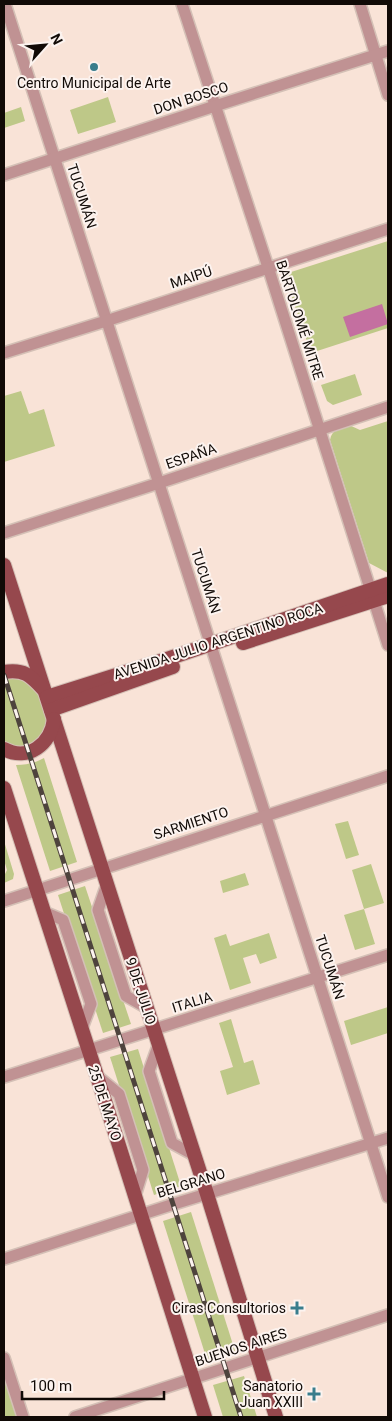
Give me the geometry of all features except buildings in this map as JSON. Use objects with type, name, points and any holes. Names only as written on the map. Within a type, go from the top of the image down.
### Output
[{"type":"main road","name":"9 DE JULIO","points":[[4,565],[207,1194],[276,1417]]},
{"type":"main road","name":"AVENIDA JULIO ARGENTINO ROCA","points":[[50,704],[167,659],[212,648],[372,595],[388,584]]},
{"type":"main road","name":"AVENIDA JULIO ARGENTINO ROCA","points":[[372,595],[388,596]]},
{"type":"main road","points":[[4,672],[17,671],[25,673],[35,680],[50,704],[51,734],[41,746],[28,752],[9,752],[4,749]]},
{"type":"main road","name":"25 DE MAYO","points":[[4,788],[205,1417]]},
{"type":"street","name":"TUCUMÁN","points":[[4,4],[388,1197]]},
{"type":"street","name":"BARTOLOMÉ MITRE","points":[[182,4],[388,645]]},
{"type":"street","points":[[360,4],[388,95]]},
{"type":"street","name":"DON BOSCO","points":[[4,175],[388,51]]},
{"type":"street","name":"MAIPÚ","points":[[4,353],[388,229]]},
{"type":"street","name":"ESPAÑA","points":[[4,533],[388,407]]},
{"type":"street","name":"SARMIENTO","points":[[4,901],[388,776]]},
{"type":"street","name":"ITALIA","points":[[4,1077],[388,955]]},
{"type":"street","name":"BELGRANO","points":[[4,1259],[388,1138]]},
{"type":"street","name":"BUENOS AIRES","points":[[75,1417],[388,1315]]},
{"type":"street","points":[[4,1358],[23,1417]]},
{"type":"green space","points":[[108,97],[116,122],[78,134],[70,110]]},
{"type":"green space","points":[[21,107],[25,121],[4,128],[4,113]]},
{"type":"green space","points":[[388,241],[388,328],[311,353],[285,277],[288,273]]},
{"type":"green space","points":[[355,374],[362,395],[333,405],[327,401],[321,385]]},
{"type":"green space","points":[[21,391],[29,414],[44,409],[55,446],[4,462],[4,396]]},
{"type":"green space","points":[[388,421],[388,573],[369,563],[330,440],[337,429],[349,425],[360,430]]},
{"type":"green space","points":[[18,675],[36,687],[47,725],[39,738],[22,747],[14,747],[4,742],[4,677]]},
{"type":"green space","points":[[44,758],[77,862],[50,871],[16,765],[24,765]]},
{"type":"green space","points":[[348,821],[359,855],[346,859],[335,824]]},
{"type":"green space","points":[[4,841],[14,874],[13,879],[4,883],[4,876],[7,870],[4,860]]},
{"type":"green space","points":[[371,864],[384,903],[364,909],[352,870]]},
{"type":"green space","points":[[245,873],[249,885],[223,893],[220,881]]},
{"type":"green space","points":[[85,886],[131,1024],[103,1033],[58,895]]},
{"type":"green space","points":[[364,909],[375,944],[355,950],[344,915]]},
{"type":"green space","points":[[269,933],[277,958],[260,964],[256,954],[243,958],[251,983],[230,990],[214,938],[226,934],[230,946]]},
{"type":"green space","points":[[388,1007],[388,1033],[351,1045],[344,1021]]},
{"type":"green space","points":[[231,1019],[244,1063],[253,1060],[260,1084],[227,1095],[220,1071],[233,1067],[219,1023]]},
{"type":"green space","points":[[138,1049],[181,1186],[154,1195],[110,1057]]},
{"type":"green space","points":[[191,1212],[235,1351],[207,1360],[163,1221]]},
{"type":"green space","points":[[244,1376],[257,1417],[223,1417],[213,1385]]},
{"type":"green space","points":[[4,1377],[17,1417],[4,1417]]},
{"type":"shaded area","points":[[382,304],[388,324],[350,337],[343,317]]},
{"type":"railway","points":[[4,675],[241,1417]]},
{"type":"place","name":"Centro Municipal de Arte","points":[[94,67]]},
{"type":"place","name":"Ciras Consultorios","points":[[297,1308]]},
{"type":"place","name":"Sanatorio Juan XXIII","points":[[314,1394]]}]
